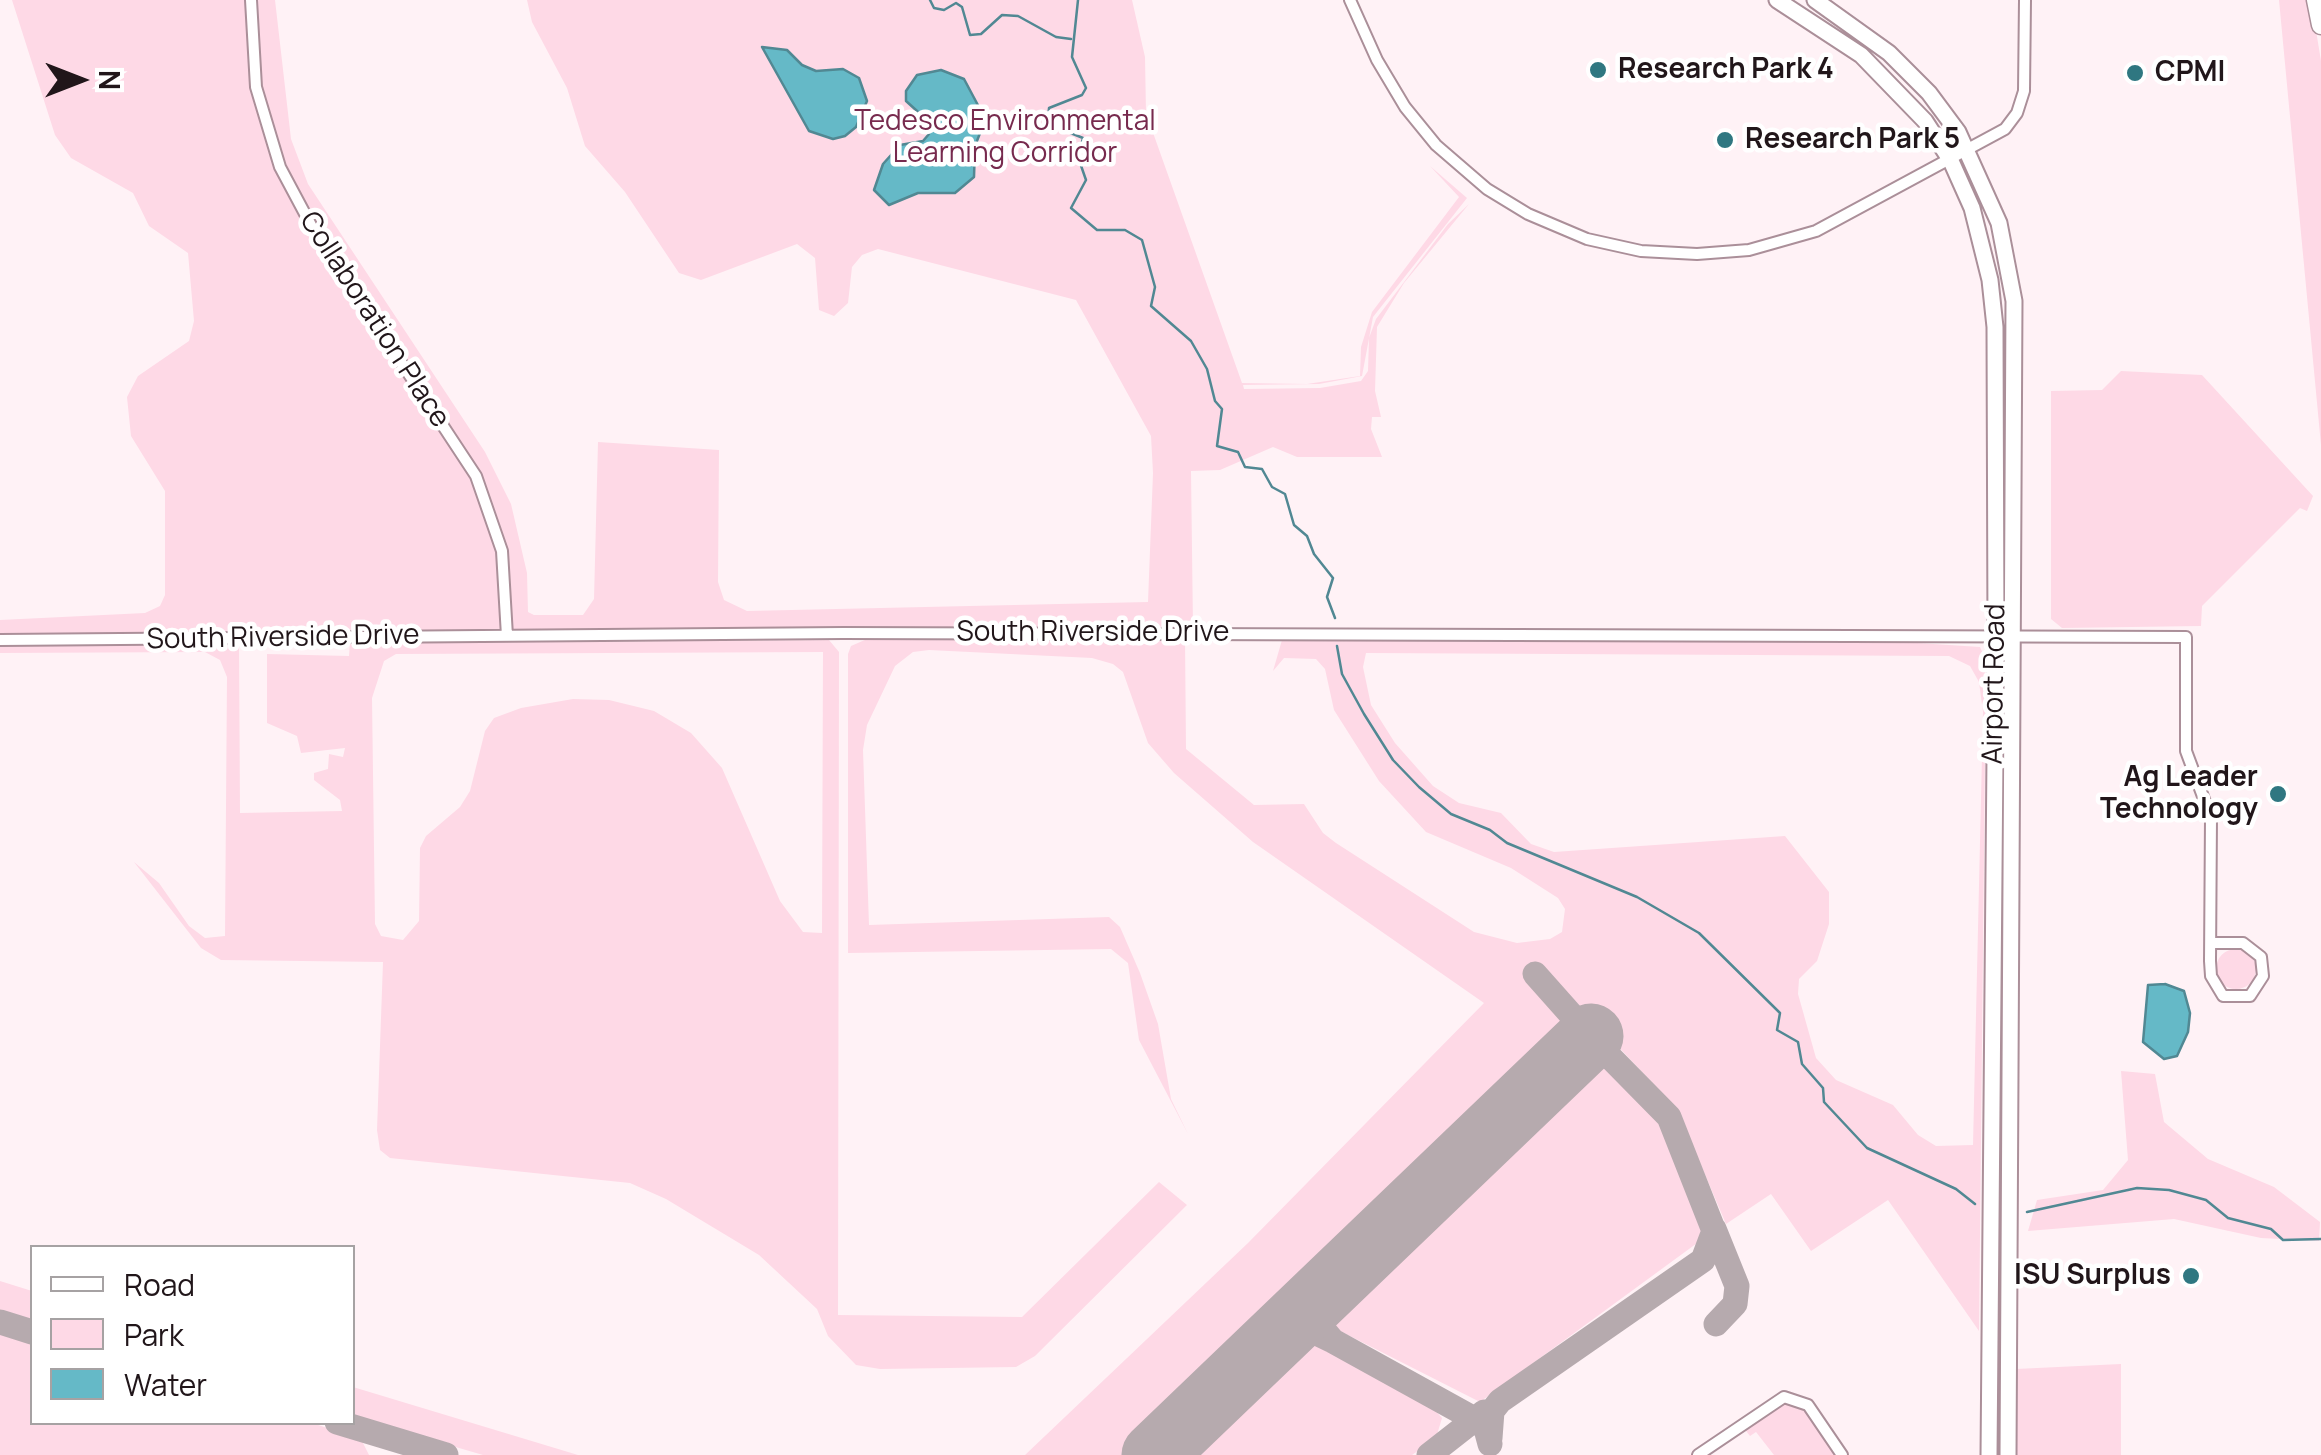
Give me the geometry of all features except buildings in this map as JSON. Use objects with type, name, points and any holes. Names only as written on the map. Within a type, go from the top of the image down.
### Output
[{"type":"highway","points":[[2316,0],[2321,25]]},
{"type":"main road","name":"Airport Road","points":[[1777,0],[1861,55],[1890,80],[1952,161],[1979,228],[1993,302],[1996,636],[1989,1455]]},
{"type":"main road","name":"Airport Road","points":[[1815,0],[1889,53],[1929,93],[1968,152],[1999,223],[2014,301],[2016,636],[2008,1455]]},
{"type":"street","name":"Collaboration Place","points":[[251,0],[256,88],[280,167],[312,227],[476,476],[502,550],[507,636]]},
{"type":"street","points":[[1350,0],[1390,85],[1451,160],[1528,214],[1611,246],[1667,254],[1750,250],[1844,219],[2005,129],[2021,105],[2025,0]]},
{"type":"street","name":"South Riverside Drive","points":[[0,640],[507,636],[2186,637],[2186,751],[2211,818],[2210,942]]},
{"type":"street","points":[[2210,942],[2243,944],[2261,958],[2264,976],[2250,996],[2232,999],[2212,984],[2210,942]]},
{"type":"street","points":[[1698,1455],[1784,1397],[1808,1405],[1842,1455]]},
{"type":"green space","name":"Tedesco Environmental Learning Corridor","points":[[12,0],[275,0],[291,139],[308,184],[485,452],[511,504],[527,573],[528,612],[534,615],[583,615],[594,599],[598,442],[719,450],[718,582],[724,600],[747,611],[1148,602],[1153,473],[1151,436],[1076,300],[878,249],[862,255],[852,267],[848,303],[834,316],[819,310],[815,258],[797,244],[701,280],[679,273],[625,192],[585,146],[567,88],[532,22],[527,0],[1132,0],[1145,57],[1146,113],[1242,383],[1307,384],[1360,376],[1361,347],[1372,312],[1459,197],[1430,166],[1467,198],[1373,317],[1369,338],[1376,319],[1448,224],[1469,204],[1404,283],[1377,327],[1375,391],[1381,417],[1372,417],[1371,429],[1382,457],[1297,457],[1273,447],[1220,470],[1191,471],[1193,628],[0,634],[0,620],[145,613],[160,606],[165,595],[165,491],[131,436],[127,397],[138,376],[189,341],[194,321],[188,253],[149,226],[133,193],[71,158],[55,135]],"holes":[[[1369,339],[1368,371],[1361,381],[1320,388],[1244,389],[1243,385],[1319,384],[1362,376]]]},
{"type":"green space","points":[[2279,0],[2311,0],[2321,61],[2321,445]]},
{"type":"green space","points":[[2121,371],[2202,375],[2313,496],[2307,511],[2300,508],[2202,606],[2201,626],[2062,628],[2051,619],[2051,391],[2102,390]]},
{"type":"green space","points":[[867,639],[1185,639],[1186,749],[1254,805],[1304,804],[1323,833],[1336,843],[1474,932],[1517,943],[1550,939],[1562,932],[1565,909],[1558,898],[1511,868],[1426,832],[1379,781],[1334,710],[1325,669],[1316,659],[1284,658],[1273,671],[1282,640],[1887,641],[1980,647],[1986,661],[1979,1331],[1888,1200],[1811,1251],[1771,1194],[1726,1224],[1677,1109],[1543,967],[1531,978],[1567,1016],[1573,1030],[1129,1455],[1025,1455],[1248,1243],[1484,1003],[1253,842],[1174,773],[1148,743],[1123,672],[1113,664],[1092,658],[929,650],[913,652],[895,666],[867,725],[863,750],[869,925],[1109,917],[1120,927],[1140,973],[1158,1024],[1171,1099],[1188,1134],[1139,1040],[1128,963],[1111,949],[848,953],[851,646]],"holes":[[[1366,653],[1949,656],[1970,666],[1979,682],[1983,712],[1973,1145],[1936,1146],[1918,1135],[1893,1105],[1836,1080],[1816,1058],[1798,994],[1799,979],[1817,961],[1829,924],[1829,892],[1785,836],[1554,852],[1531,844],[1501,813],[1459,803],[1433,786],[1395,743],[1371,705],[1363,667]]]},
{"type":"green space","points":[[829,640],[839,652],[838,1315],[1022,1317],[1159,1182],[1187,1205],[1035,1356],[1016,1367],[880,1369],[856,1365],[828,1336],[817,1309],[759,1255],[666,1199],[630,1183],[390,1158],[380,1150],[377,1130],[383,962],[221,960],[201,948],[134,862],[159,883],[189,926],[205,938],[225,936],[227,677],[220,660],[205,652],[0,653],[0,645],[239,644],[240,813],[342,811],[340,800],[314,780],[314,773],[328,769],[329,754],[343,757],[345,748],[301,753],[297,736],[267,723],[267,654],[349,656],[350,643]],"holes":[[[823,652],[822,933],[803,932],[780,901],[722,768],[691,733],[654,711],[609,700],[573,699],[521,708],[494,718],[485,731],[470,791],[460,807],[426,836],[420,848],[419,921],[403,940],[381,936],[375,924],[372,698],[384,661],[396,654]]]},
{"type":"green space","points":[[2236,949],[2250,955],[2256,969],[2250,983],[2236,989],[2222,983],[2216,969],[2222,955]]},
{"type":"green space","points":[[1592,1057],[1608,1065],[1663,1120],[1705,1222],[1704,1238],[1480,1402],[1340,1331],[1330,1322],[1329,1309]]},
{"type":"green space","points":[[2121,1071],[2155,1074],[2164,1122],[2208,1159],[2274,1187],[2320,1222],[2319,1241],[2261,1238],[2174,1219],[2028,1231],[2037,1200],[2103,1190],[2128,1160]]},
{"type":"green space","points":[[0,1281],[30,1290],[30,1322],[0,1313]]},
{"type":"green space","points":[[0,1330],[30,1339],[30,1425],[318,1425],[361,1439],[369,1455],[0,1455]]},
{"type":"green space","points":[[1304,1334],[1425,1399],[1442,1418],[1436,1438],[1412,1455],[1178,1455]]},
{"type":"green space","points":[[2121,1364],[2121,1455],[2014,1455],[2016,1369]]},
{"type":"green space","points":[[355,1388],[578,1455],[483,1455],[355,1418]]},
{"type":"green space","points":[[1782,1401],[1805,1408],[1837,1455],[1774,1455],[1756,1432],[1750,1436],[1743,1427]]},
{"type":"water","points":[[762,47],[787,50],[802,65],[816,71],[843,69],[859,78],[867,101],[856,127],[833,139],[809,131]]},
{"type":"water","points":[[941,70],[964,79],[980,109],[984,123],[975,146],[974,177],[955,193],[918,193],[889,205],[874,190],[883,164],[900,145],[923,141],[929,134],[927,120],[906,101],[906,91],[917,75]]},
{"type":"water","points":[[2165,984],[2184,991],[2190,1013],[2188,1032],[2177,1056],[2164,1059],[2143,1042],[2148,985]]},
{"type":"waterway","points":[[930,0],[934,8],[944,10],[956,3],[962,7],[970,35],[981,34],[1002,15],[1018,16],[1056,37],[1071,39]]},
{"type":"waterway","points":[[1078,0],[1072,57],[1086,88],[1082,95],[1049,108],[1048,119],[1053,126],[1083,138],[1078,157],[1086,180],[1071,208],[1097,230],[1125,230],[1142,240],[1155,287],[1151,306],[1191,341],[1207,369],[1215,401],[1222,409],[1217,446],[1238,452],[1245,467],[1262,469],[1272,487],[1285,494],[1294,525],[1307,536],[1314,554],[1333,578],[1327,597],[1335,618]]},
{"type":"waterway","points":[[1337,646],[1342,674],[1364,714],[1393,760],[1419,787],[1451,814],[1490,830],[1507,843],[1637,897],[1699,933],[1780,1013],[1777,1030],[1798,1042],[1802,1064],[1823,1088],[1824,1102],[1867,1148],[1956,1189],[1975,1204]]},
{"type":"waterway","points":[[2027,1212],[2137,1188],[2169,1190],[2206,1200],[2228,1218],[2271,1229],[2283,1240],[2321,1239]]},
{"type":"taxiway","points":[[1490,1438],[1492,1411],[1500,1401],[1703,1260],[1714,1231],[1669,1117],[1607,1054],[1575,1051],[1575,1019],[1535,974]]},
{"type":"taxiway","points":[[1393,1228],[1322,1300],[1322,1328],[1333,1341],[1476,1420],[1486,1429],[1490,1444]]},
{"type":"taxiway","points":[[1714,1229],[1737,1286],[1735,1304],[1716,1324]]},
{"type":"taxiway","points":[[0,1322],[30,1331]]},
{"type":"taxiway","points":[[1215,1398],[1291,1330],[1306,1328],[1333,1341]]},
{"type":"taxiway","points":[[1429,1455],[1484,1412]]},
{"type":"taxiway","points":[[347,1425],[446,1455]]},
{"type":"runway","points":[[1154,1455],[1591,1036]]},
{"type":"place","name":"Research Park 4","points":[[1598,70]]},
{"type":"place","name":"CPMI","points":[[2135,73]]},
{"type":"place","name":"Research Park 5","points":[[1725,140]]},
{"type":"place","name":"Ag Leader Technology","points":[[2278,794]]},
{"type":"place","name":"ISU Surplus","points":[[2191,1276]]}]
